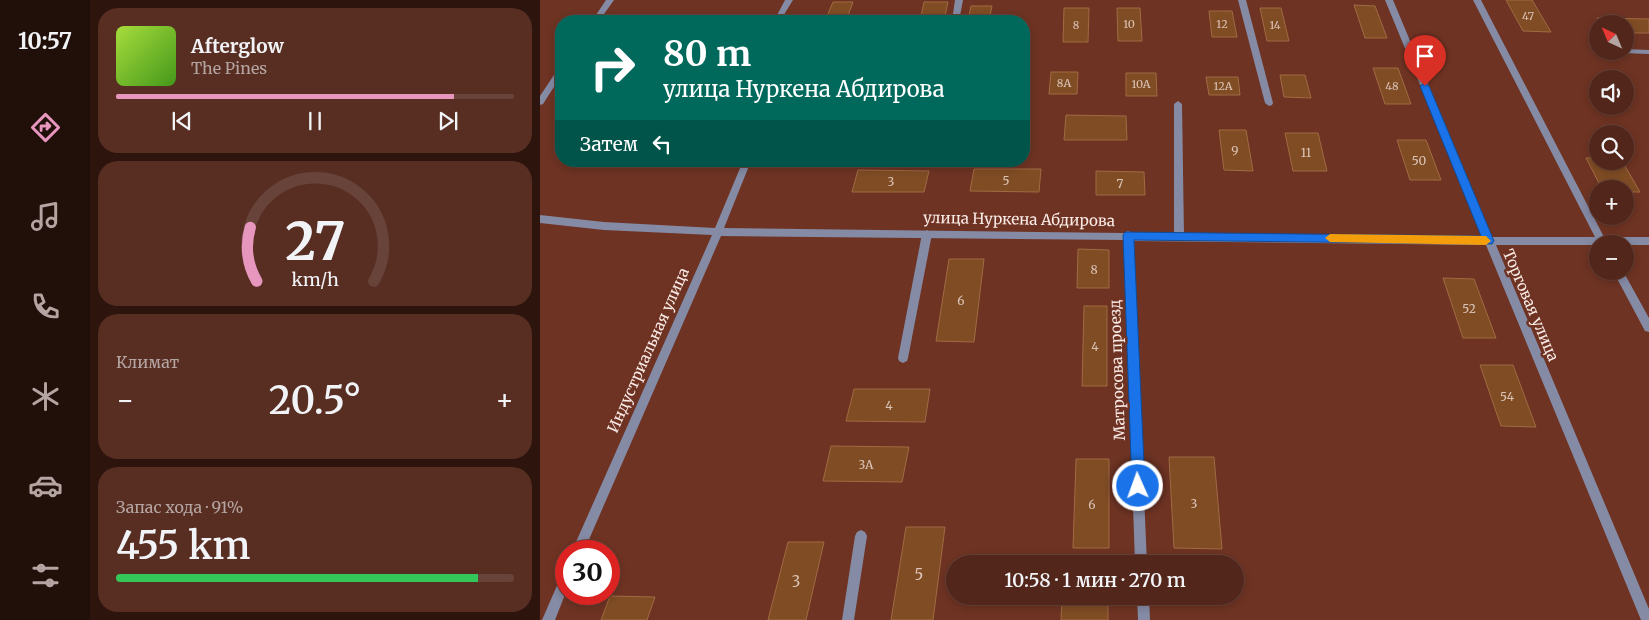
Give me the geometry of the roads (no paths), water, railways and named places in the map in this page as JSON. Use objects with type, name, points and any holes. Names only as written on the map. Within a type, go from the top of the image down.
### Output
[{"type":"street","points":[[599,15],[610,0]]},
{"type":"street","points":[[780,15],[789,0]]},
{"type":"street","points":[[956,15],[959,0]]},
{"type":"street","points":[[1242,0],[1269,102]]},
{"type":"street","name":"Торговая улица","points":[[1389,0],[1647,620]]},
{"type":"street","points":[[1477,0],[1598,235]]},
{"type":"street","points":[[1634,51],[1649,52]]},
{"type":"street","points":[[540,102],[555,80]]},
{"type":"street","points":[[1178,104],[1179,236]]},
{"type":"street","name":"Индустриальная улица","points":[[583,540],[745,167]]},
{"type":"street","name":"улица Нуркена Абдирова","points":[[540,219],[604,226],[718,232],[1128,235],[1589,242]]},
{"type":"street","points":[[903,358],[927,234]]},
{"type":"street","name":"Матросова проезд","points":[[1128,235],[1141,555]]},
{"type":"street","name":"улица Нуркена Абдирова","points":[[1634,241],[1649,241]]},
{"type":"street","points":[[1623,280],[1649,328]]},
{"type":"street","points":[[848,620],[861,536]]},
{"type":"street","points":[[548,620],[555,604]]},
{"type":"street","points":[[1143,605],[1144,620]]}]
